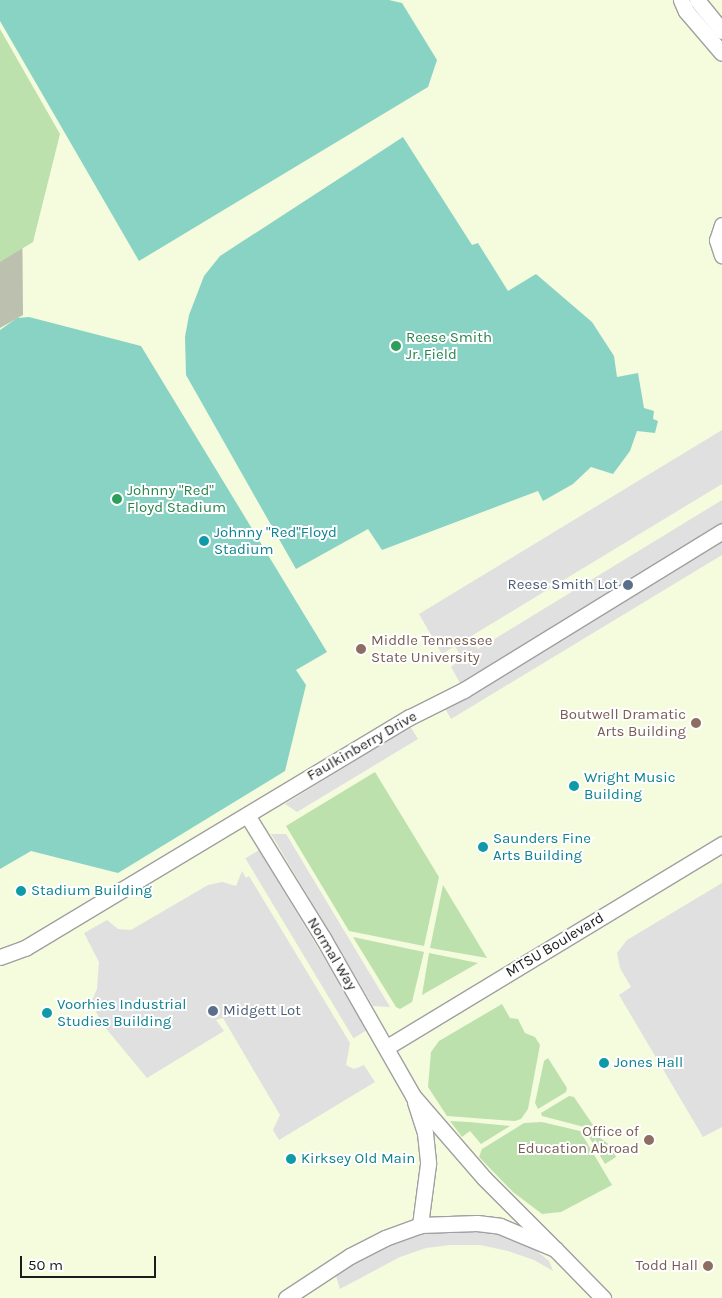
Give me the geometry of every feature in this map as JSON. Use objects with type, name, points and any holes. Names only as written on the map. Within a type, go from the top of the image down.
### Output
[{"type":"street","points":[[681,0],[686,11],[722,53]]},
{"type":"street","points":[[697,0],[722,31]]},
{"type":"street","points":[[722,225],[717,240],[722,255]]},
{"type":"street","name":"Faulkinberry Drive","points":[[0,957],[25,948],[410,717],[464,690],[722,531]]},
{"type":"street","name":"Normal Way","points":[[247,815],[388,1047],[414,1096],[425,1133],[428,1164],[420,1225]]},
{"type":"street","name":"MTSU Boulevard","points":[[388,1047],[722,844]]},
{"type":"street","name":"Normal Way","points":[[414,1096],[484,1178],[603,1298]]},
{"type":"street","points":[[286,1298],[350,1256],[420,1225],[477,1222],[500,1226],[554,1249]]},
{"type":"shaded area","name":"Middle Tennessee State University","points":[[0,0],[722,0],[722,1298],[0,1298]]},
{"type":"shaded area","points":[[0,0],[389,0],[402,3],[437,60],[428,87],[139,261],[0,21]]},
{"type":"shaded area","name":"Reese Smith Jr. Field","points":[[403,137],[472,245],[478,243],[508,291],[536,274],[592,322],[614,356],[617,377],[638,373],[644,408],[654,411],[653,419],[658,421],[655,433],[637,431],[630,451],[613,474],[591,467],[573,484],[543,501],[538,491],[382,550],[368,529],[296,569],[186,375],[185,337],[189,315],[204,276],[220,256]]},
{"type":"shaded area","points":[[0,156],[22,192],[23,315],[0,328]]},
{"type":"shaded area","name":"Johnny \"Red\" Floyd Stadium","points":[[29,317],[141,346],[327,652],[296,670],[306,685],[285,771],[118,873],[31,851],[0,869],[0,330],[17,318]]},
{"type":"shaded area","name":"Reese Smith Lot","points":[[722,430],[722,484],[468,638],[478,649],[722,500],[722,555],[451,719],[441,701],[464,690],[451,667],[462,658],[455,646],[442,654],[419,614]]},
{"type":"shaded area","points":[[410,726],[418,739],[297,812],[285,804]]},
{"type":"shaded area","points":[[271,834],[286,834],[390,1007],[373,1006]]},
{"type":"shaded area","points":[[259,850],[367,1030],[353,1038],[245,858]]},
{"type":"shaded area","name":"Midgett Lot","points":[[242,871],[246,878],[249,876],[350,1043],[346,1065],[354,1069],[364,1065],[375,1082],[279,1140],[273,1130],[280,1115],[223,1018],[216,1020],[224,1031],[147,1078],[104,1026],[91,1003],[97,989],[99,962],[84,933],[107,920],[118,929],[131,930],[208,885],[222,882],[236,886]]},
{"type":"shaded area","points":[[722,883],[722,1127],[703,1137],[619,995],[631,987],[620,968],[617,953],[627,940]]},
{"type":"shaded area","points":[[475,1229],[526,1242],[549,1261],[553,1271],[534,1260],[508,1251],[480,1245],[450,1245],[426,1248],[400,1257],[340,1289],[336,1276],[342,1268],[362,1255],[415,1233]]},
{"type":"green space","points":[[0,29],[60,134],[33,242],[0,262]]},
{"type":"green space","points":[[375,772],[439,877],[424,946],[349,931],[286,826]]},
{"type":"green space","points":[[443,885],[487,958],[430,948]]},
{"type":"green space","points":[[353,937],[424,952],[412,1002],[400,1009],[396,1007]]},
{"type":"green space","points":[[429,953],[478,963],[422,995]]},
{"type":"green space","points":[[502,1004],[510,1018],[518,1019],[525,1033],[535,1037],[540,1045],[528,1109],[521,1119],[515,1121],[447,1116],[428,1087],[431,1052],[439,1041]]},
{"type":"green space","points":[[548,1058],[567,1088],[566,1092],[538,1109],[535,1103],[544,1061]]},
{"type":"green space","points":[[569,1096],[574,1097],[593,1125],[588,1128],[542,1116],[541,1113]]},
{"type":"green space","points":[[450,1121],[510,1126],[481,1144],[470,1131],[462,1137]]},
{"type":"green space","points":[[542,1122],[580,1131],[612,1185],[561,1212],[542,1214],[513,1192],[479,1157],[482,1149],[524,1123]]},
{"type":"green space","points":[[586,1132],[595,1134],[611,1146],[616,1157],[605,1164]]},
{"type":"place","name":"Reese Smith Jr. Field","points":[[396,346]]},
{"type":"place","name":"Johnny \"Red\" Floyd Stadium","points":[[117,499]]},
{"type":"place","name":"Johnny \"Red\"Floyd Stadium","points":[[204,541]]},
{"type":"place","name":"Reese Smith Lot","points":[[628,585]]},
{"type":"place","name":"Middle Tennessee State University","points":[[361,649]]},
{"type":"place","name":"Boutwell Dramatic Arts Building","points":[[696,723]]},
{"type":"place","name":"Wright Music Building","points":[[574,786]]},
{"type":"place","name":"Saunders Fine Arts Building","points":[[483,847]]},
{"type":"place","name":"Stadium Building","points":[[21,891]]},
{"type":"place","name":"Midgett Lot","points":[[213,1011]]},
{"type":"place","name":"Voorhies Industrial Studies Building","points":[[47,1013]]},
{"type":"place","name":"Jones Hall","points":[[604,1063]]},
{"type":"place","name":"Office of Education Abroad","points":[[649,1140]]},
{"type":"place","name":"Kirksey Old Main","points":[[291,1159]]},
{"type":"place","name":"Todd Hall","points":[[708,1266]]}]
